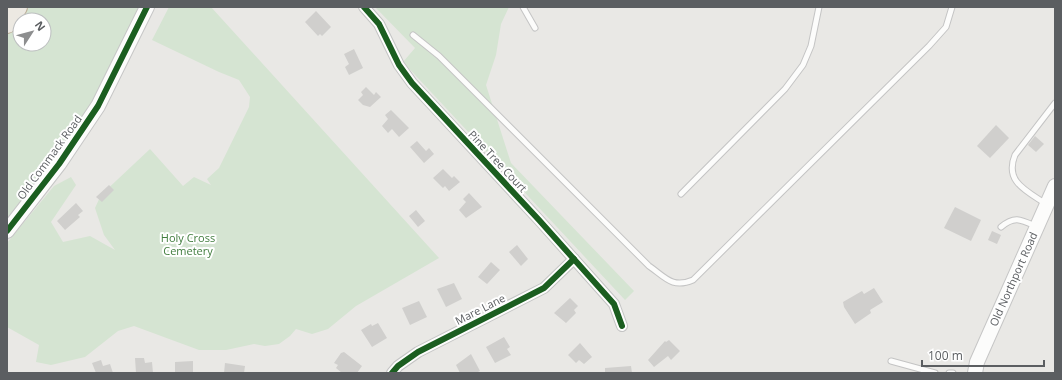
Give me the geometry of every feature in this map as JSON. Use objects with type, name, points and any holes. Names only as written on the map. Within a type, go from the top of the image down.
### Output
[{"type":"highway","points":[[7,24],[18,7]]},
{"type":"street","name":"Old Commack Road","points":[[7,231],[59,164],[98,106],[147,7]]},
{"type":"street","name":"Pine Tree Court","points":[[364,7],[379,24],[399,65],[412,83],[614,304],[622,326]]},
{"type":"street","name":"Old Northport Road","points":[[975,373],[977,362],[1055,186]]},
{"type":"street","name":"Mare Lane","points":[[392,373],[398,366],[418,352],[544,288],[574,259]]},
{"type":"lane","points":[[523,7],[535,28]]},
{"type":"lane","points":[[681,194],[786,89],[803,65],[811,46],[819,7]]},
{"type":"lane","points":[[413,36],[440,56],[650,266],[672,283],[685,283],[693,280],[929,46],[946,26],[952,7]]},
{"type":"lane","points":[[1046,204],[1016,184],[1013,178],[1012,161],[1055,103]]},
{"type":"lane","points":[[1001,227],[1009,220],[1021,219],[1036,227]]},
{"type":"lane","points":[[891,361],[935,373]]},
{"type":"green space","points":[[25,7],[146,7],[74,135],[7,218],[7,32],[12,25],[12,52],[52,52],[52,12],[21,12]]},
{"type":"green space","name":"Holy Cross Cemetery","points":[[169,7],[211,7],[439,258],[356,306],[328,329],[312,334],[296,329],[290,336],[279,344],[265,346],[254,344],[226,350],[199,350],[134,326],[118,331],[85,357],[51,365],[36,362],[39,345],[7,327],[7,243],[54,186],[71,177],[76,185],[51,222],[63,242],[90,236],[115,250],[104,235],[95,208],[101,195],[150,149],[183,186],[194,177],[211,185],[207,179],[219,168],[249,107],[250,97],[239,80],[152,40]]},
{"type":"green space","points":[[375,7],[509,7],[501,24],[496,55],[486,85],[511,163],[634,291],[625,300],[403,62],[415,48]]},
{"type":"building","points":[[316,11],[331,27],[322,36],[320,34],[318,36],[305,22]]},
{"type":"building","points":[[354,49],[363,68],[349,75],[345,67],[349,64],[344,54]]},
{"type":"building","points":[[366,87],[374,95],[376,92],[381,97],[370,107],[363,105],[358,100],[363,95],[361,92]]},
{"type":"building","points":[[391,110],[409,128],[399,137],[392,129],[388,133],[382,126],[388,119],[385,115]]},
{"type":"building","points":[[996,125],[1009,138],[990,158],[977,146]]},
{"type":"building","points":[[1035,136],[1044,144],[1036,152],[1028,145]]},
{"type":"building","points":[[417,141],[426,151],[429,148],[434,154],[424,163],[410,147]]},
{"type":"building","points":[[443,169],[452,178],[454,176],[460,182],[449,191],[445,186],[443,188],[433,178]]},
{"type":"building","points":[[109,185],[114,190],[102,202],[96,197]]},
{"type":"building","points":[[469,193],[482,207],[466,218],[459,210],[466,202],[463,199]]},
{"type":"building","points":[[76,203],[83,211],[78,215],[80,217],[65,230],[57,221]]},
{"type":"building","points":[[955,207],[981,220],[971,241],[944,228]]},
{"type":"building","points":[[416,210],[425,221],[418,227],[409,216]]},
{"type":"building","points":[[992,231],[1001,235],[997,244],[988,240]]},
{"type":"building","points":[[517,245],[528,259],[521,266],[509,252]]},
{"type":"building","points":[[491,262],[500,270],[487,284],[478,277]]},
{"type":"building","points":[[454,283],[462,299],[446,307],[437,289]]},
{"type":"building","points":[[874,288],[883,302],[870,310],[871,313],[855,324],[844,307],[843,302],[862,291],[864,294]]},
{"type":"building","points":[[570,298],[578,306],[574,310],[576,313],[566,323],[554,313]]},
{"type":"building","points":[[419,301],[427,317],[410,325],[402,308]]},
{"type":"building","points":[[378,323],[387,338],[372,347],[361,330],[371,324],[372,326]]},
{"type":"building","points":[[504,337],[510,347],[507,349],[511,355],[495,363],[486,347]]},
{"type":"building","points":[[669,340],[680,351],[671,360],[668,356],[654,367],[648,360],[665,341],[666,342]]},
{"type":"building","points":[[580,343],[592,357],[584,364],[579,360],[576,363],[568,355]]},
{"type":"building","points":[[344,352],[362,366],[357,373],[342,373],[336,368],[338,365],[334,363],[341,353]]},
{"type":"building","points":[[471,354],[480,371],[476,373],[460,373],[456,365]]},
{"type":"building","points":[[135,358],[144,358],[145,363],[152,362],[153,373],[136,373]]},
{"type":"building","points":[[101,360],[103,366],[110,364],[113,373],[96,373],[92,363]]},
{"type":"building","points":[[193,361],[193,373],[175,373],[175,362]]},
{"type":"building","points":[[225,363],[245,366],[244,373],[224,373]]},
{"type":"building","points":[[631,366],[632,373],[605,373],[605,368]]},
{"type":"cycle path","points":[[7,231],[59,164],[98,106],[147,7]]},
{"type":"cycle path","points":[[364,7],[379,24],[399,65],[412,83],[539,220],[614,304],[622,326]]},
{"type":"cycle path","points":[[392,373],[398,366],[418,352],[544,288],[574,259]]}]
